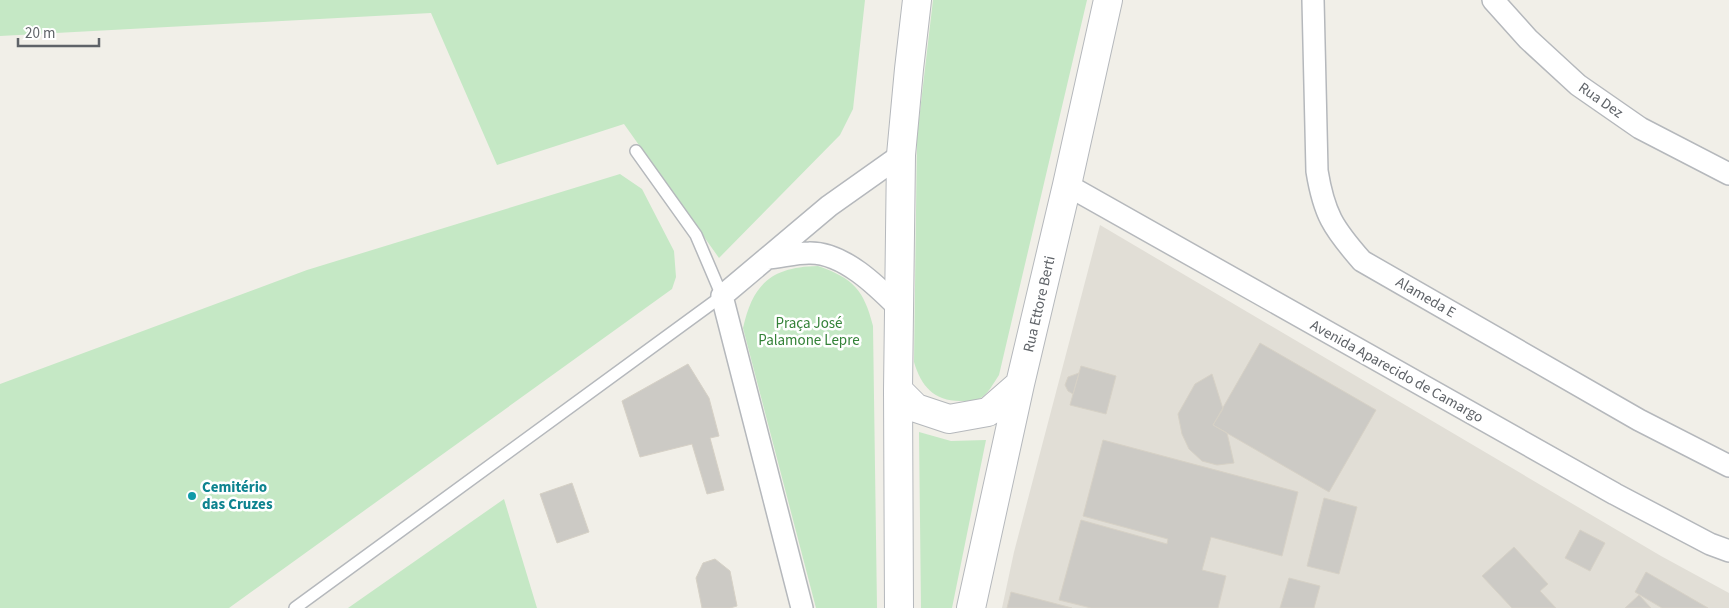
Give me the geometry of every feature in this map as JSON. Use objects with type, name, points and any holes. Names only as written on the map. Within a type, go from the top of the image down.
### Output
[{"type":"street","points":[[899,608],[898,390],[901,155],[908,69],[917,0]]},
{"type":"street","name":"Rua Ettore Berti","points":[[971,608],[1108,0]]},
{"type":"street","name":"Alameda E","points":[[1313,0],[1317,171],[1321,195],[1331,222],[1342,238],[1362,260],[1639,420],[1729,466]]},
{"type":"street","name":"Rua Dez","points":[[1493,0],[1528,40],[1578,85],[1640,128],[1729,174]]},
{"type":"street","points":[[802,608],[722,296],[829,206],[901,155]]},
{"type":"street","name":"Avenida Aparecido de Camargo","points":[[1067,185],[1615,494],[1710,544],[1729,551]]},
{"type":"street","points":[[767,258],[810,252],[837,259],[870,279],[899,308]]},
{"type":"street","points":[[898,390],[916,408],[949,419],[988,412],[1020,384]]},
{"type":"lane","points":[[295,608],[722,296],[696,235],[636,151]]},
{"type":"shaded area","points":[[1100,225],[1661,556],[1729,593],[1729,608],[1002,608],[1014,552]]},
{"type":"green space","points":[[0,0],[865,0],[853,109],[840,135],[719,258],[624,124],[497,165],[431,13],[0,36]]},
{"type":"green space","points":[[933,0],[1087,0],[999,375],[985,395],[970,401],[943,398],[930,391],[920,378],[914,362],[917,137]]},
{"type":"green space","name":"Cemitério das Cruzes","points":[[620,174],[642,189],[674,251],[676,277],[672,289],[229,608],[0,608],[0,384],[307,270]]},
{"type":"green space","name":"Praça José Palamone Lepre","points":[[818,266],[840,275],[855,287],[866,303],[873,326],[877,608],[816,608],[743,328],[752,299],[767,280],[788,270]]},
{"type":"green space","points":[[919,432],[951,441],[986,440],[952,608],[921,608]]},
{"type":"green space","points":[[504,499],[537,608],[348,608]]},
{"type":"building","points":[[1260,343],[1376,410],[1329,492],[1213,425]]},
{"type":"building","points":[[688,364],[709,398],[719,436],[710,438],[724,490],[707,494],[692,444],[640,457],[622,401]]},
{"type":"building","points":[[1081,366],[1116,376],[1106,414],[1070,405]]},
{"type":"building","points":[[1079,373],[1073,394],[1068,391],[1065,385],[1068,377]]},
{"type":"building","points":[[1212,374],[1223,409],[1213,425],[1227,433],[1234,463],[1217,465],[1202,461],[1189,449],[1182,434],[1178,414],[1195,384]]},
{"type":"building","points":[[1103,440],[1298,492],[1282,556],[1211,537],[1202,570],[1226,576],[1218,608],[1091,608],[1059,600],[1081,520],[1167,544],[1168,539],[1083,516]]},
{"type":"building","points":[[572,483],[589,532],[557,543],[540,494]]},
{"type":"building","points":[[1324,498],[1357,507],[1339,574],[1307,566]]},
{"type":"building","points":[[1580,530],[1605,543],[1590,571],[1565,558]]},
{"type":"building","points":[[1514,547],[1548,584],[1540,591],[1556,608],[1512,608],[1482,576]]},
{"type":"building","points":[[715,559],[730,571],[737,606],[730,608],[702,608],[696,578],[703,563]]},
{"type":"building","points":[[1646,572],[1708,608],[1662,608],[1635,592]]},
{"type":"building","points":[[1289,578],[1320,586],[1314,608],[1280,608]]},
{"type":"building","points":[[1011,592],[1072,608],[1007,608]]},
{"type":"building","points":[[1639,595],[1651,608],[1625,608]]},
{"type":"place","name":"Cemitério das Cruzes","points":[[192,496]]}]
